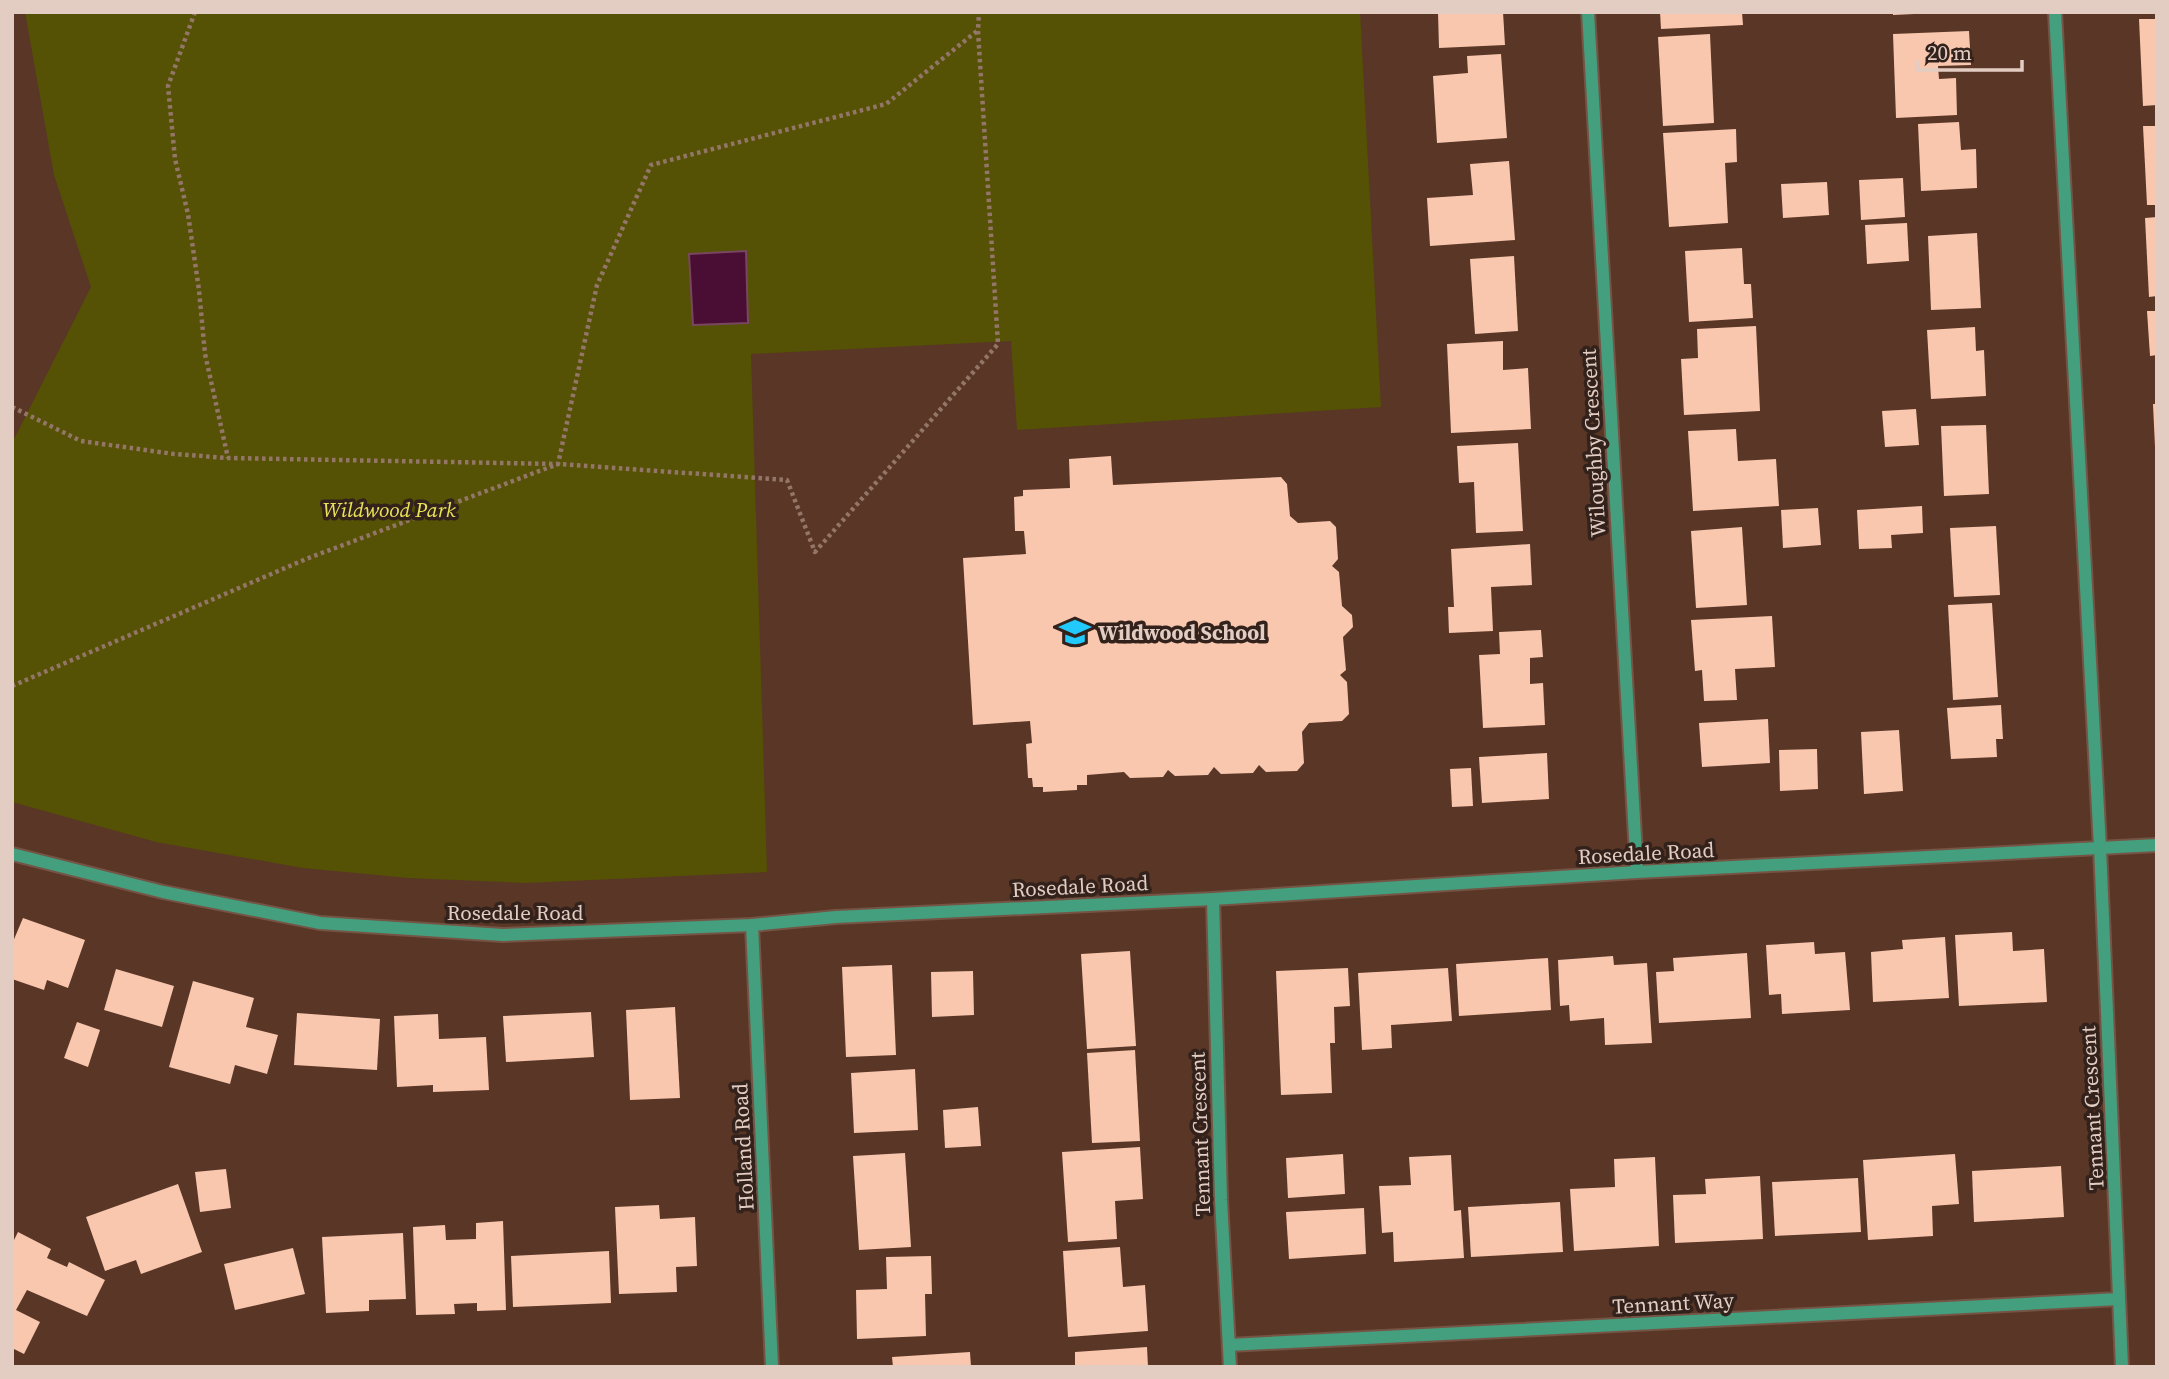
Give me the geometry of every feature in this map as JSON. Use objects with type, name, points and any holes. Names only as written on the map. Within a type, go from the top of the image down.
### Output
[{"type":"street","name":"Wiloughby Crescent","points":[[1588,12],[1637,872]]},
{"type":"street","points":[[2055,12],[2099,847]]},
{"type":"street","name":"Rosedale Road","points":[[12,854],[163,892],[320,923],[503,935],[752,925],[836,917],[1213,899],[1637,872],[2157,845]]},
{"type":"street","name":"Tennant Crescent","points":[[2099,847],[2122,1367]]},
{"type":"street","name":"Tennant Crescent","points":[[1213,899],[1221,1200],[1230,1367]]},
{"type":"street","name":"Holland Road","points":[[752,925],[772,1367]]},
{"type":"street","name":"Tennant Way","points":[[1229,1345],[2119,1299]]},
{"type":"path","points":[[195,12],[168,86],[175,159],[188,214],[200,290],[205,354],[228,458]]},
{"type":"path","points":[[12,407],[80,441],[174,454],[228,458],[558,464],[787,480],[815,552],[998,344],[979,12]]},
{"type":"path","points":[[558,464],[597,285],[651,165],[886,104],[978,31]]},
{"type":"path","points":[[12,685],[306,559],[558,464]]},
{"type":"green space","name":"Wildwood Park","points":[[25,12],[1360,12],[1381,407],[1017,430],[1011,341],[751,354],[767,872],[526,883],[408,878],[303,868],[156,842],[12,802],[12,443],[91,287],[54,175]]},
{"type":"shaded area","points":[[746,251],[748,323],[693,325],[689,254]]},
{"type":"building","points":[[1438,12],[1503,12],[1505,45],[1439,48]]},
{"type":"building","points":[[1660,12],[1742,12],[1743,25],[1661,29]]},
{"type":"building","points":[[1893,12],[1914,12],[1914,14],[1893,15]]},
{"type":"building","points":[[2139,19],[2157,19],[2157,105],[2143,106]]},
{"type":"building","points":[[1969,31],[1971,65],[1938,66],[1939,79],[1956,78],[1957,115],[1896,118],[1893,34]]},
{"type":"building","points":[[1710,34],[1714,123],[1663,126],[1658,37]]},
{"type":"building","points":[[1501,54],[1507,138],[1437,143],[1433,76],[1468,73],[1467,56]]},
{"type":"building","points":[[1959,122],[1961,150],[1976,149],[1977,188],[1921,191],[1918,124]]},
{"type":"building","points":[[2143,126],[2157,126],[2157,205],[2147,205]]},
{"type":"building","points":[[1736,129],[1737,162],[1725,163],[1728,223],[1669,227],[1663,133]]},
{"type":"building","points":[[1509,161],[1515,240],[1430,246],[1427,198],[1473,195],[1470,164]]},
{"type":"building","points":[[1903,178],[1905,217],[1861,220],[1859,180]]},
{"type":"building","points":[[1827,182],[1829,215],[1783,218],[1781,184]]},
{"type":"building","points":[[2157,217],[2157,296],[2149,297],[2145,218]]},
{"type":"building","points":[[1907,223],[1909,261],[1867,264],[1865,225]]},
{"type":"building","points":[[1977,233],[1981,308],[1931,310],[1928,236]]},
{"type":"building","points":[[1742,248],[1744,284],[1751,284],[1753,318],[1689,322],[1685,251]]},
{"type":"building","points":[[1514,256],[1518,331],[1475,334],[1470,259]]},
{"type":"building","points":[[2147,311],[2157,311],[2157,355],[2150,356]]},
{"type":"building","points":[[1756,326],[1760,411],[1684,415],[1681,359],[1698,358],[1697,329]]},
{"type":"building","points":[[1975,327],[1976,351],[1984,350],[1986,396],[1931,399],[1927,330]]},
{"type":"building","points":[[1503,341],[1503,370],[1528,368],[1531,429],[1451,433],[1447,344]]},
{"type":"building","points":[[2153,404],[2157,404],[2157,447],[2155,447]]},
{"type":"building","points":[[1916,409],[1919,445],[1885,447],[1882,411]]},
{"type":"building","points":[[1986,425],[1989,494],[1944,496],[1941,426]]},
{"type":"building","points":[[1736,429],[1738,461],[1776,459],[1779,506],[1693,511],[1688,431]]},
{"type":"building","points":[[1518,443],[1523,531],[1476,533],[1474,482],[1459,483],[1457,446]]},
{"type":"building","name":"Wildwood School","points":[[1111,456],[1113,485],[1281,477],[1287,484],[1290,516],[1298,523],[1330,521],[1336,527],[1338,559],[1332,566],[1339,572],[1342,606],[1352,615],[1353,627],[1343,637],[1346,670],[1340,675],[1347,682],[1349,714],[1342,721],[1309,723],[1302,732],[1304,763],[1297,771],[1266,772],[1259,765],[1253,773],[1221,774],[1214,767],[1208,775],[1175,776],[1168,770],[1163,777],[1130,778],[1124,772],[1087,775],[1087,785],[1077,785],[1077,790],[1043,792],[1043,787],[1033,787],[1032,778],[1028,778],[1026,744],[1032,743],[1030,721],[973,725],[963,558],[1026,554],[1024,531],[1015,531],[1014,497],[1023,496],[1023,490],[1070,488],[1069,459]]},
{"type":"building","points":[[1922,506],[1923,533],[1891,535],[1892,548],[1859,549],[1857,510]]},
{"type":"building","points":[[1818,508],[1821,545],[1783,548],[1781,510]]},
{"type":"building","points":[[1996,526],[2000,595],[1954,597],[1950,528]]},
{"type":"building","points":[[1742,527],[1747,605],[1696,608],[1691,531]]},
{"type":"building","points":[[1530,544],[1532,585],[1491,587],[1493,631],[1449,633],[1448,607],[1454,607],[1451,549]]},
{"type":"building","points":[[1992,603],[1998,697],[1953,700],[1948,605]]},
{"type":"building","points":[[1772,616],[1775,667],[1735,669],[1737,700],[1704,701],[1702,670],[1695,671],[1691,620]]},
{"type":"building","points":[[1541,630],[1543,657],[1530,658],[1530,684],[1543,683],[1545,725],[1483,728],[1479,655],[1500,654],[1499,632]]},
{"type":"building","points":[[2001,705],[2003,739],[1996,739],[1997,757],[1951,759],[1947,708]]},
{"type":"building","points":[[1768,719],[1770,763],[1702,767],[1699,723]]},
{"type":"building","points":[[1899,730],[1903,791],[1864,794],[1861,732]]},
{"type":"building","points":[[1817,749],[1818,789],[1780,791],[1779,750]]},
{"type":"building","points":[[1547,753],[1549,799],[1482,803],[1479,757]]},
{"type":"building","points":[[1471,768],[1473,806],[1452,807],[1450,769]]},
{"type":"building","points":[[23,918],[85,940],[68,988],[47,980],[44,990],[12,979],[12,944]]},
{"type":"building","points":[[2012,932],[2013,951],[2044,949],[2047,1002],[1959,1006],[1955,935]]},
{"type":"building","points":[[1945,937],[1949,998],[1873,1002],[1871,952],[1903,949],[1902,940]]},
{"type":"building","points":[[1814,942],[1815,954],[1845,952],[1850,1010],[1782,1014],[1781,994],[1769,995],[1766,945]]},
{"type":"building","points":[[1130,951],[1136,1046],[1087,1049],[1081,954]]},
{"type":"building","points":[[1747,953],[1751,1018],[1659,1023],[1656,972],[1674,971],[1673,958]]},
{"type":"building","points":[[1613,956],[1614,965],[1647,963],[1652,1043],[1605,1045],[1604,1018],[1570,1021],[1569,1005],[1560,1006],[1558,960]]},
{"type":"building","points":[[1548,958],[1551,1010],[1459,1016],[1456,964]]},
{"type":"building","points":[[892,965],[896,1055],[846,1057],[842,967]]},
{"type":"building","points":[[1348,968],[1350,1006],[1334,1007],[1335,1043],[1330,1043],[1332,1093],[1281,1095],[1276,971]]},
{"type":"building","points":[[1448,968],[1452,1021],[1391,1025],[1392,1048],[1362,1050],[1358,973]]},
{"type":"building","points":[[116,969],[174,986],[162,1027],[104,1010]]},
{"type":"building","points":[[973,971],[974,1015],[932,1017],[931,972]]},
{"type":"building","points":[[193,981],[254,998],[246,1027],[278,1035],[267,1074],[235,1065],[230,1084],[169,1067]]},
{"type":"building","points":[[675,1007],[680,1098],[630,1100],[626,1010]]},
{"type":"building","points":[[591,1012],[594,1057],[506,1062],[503,1016]]},
{"type":"building","points":[[297,1013],[380,1019],[377,1070],[294,1065]]},
{"type":"building","points":[[438,1014],[439,1039],[486,1037],[489,1090],[433,1092],[433,1085],[397,1087],[394,1016]]},
{"type":"building","points":[[77,1022],[100,1030],[88,1067],[64,1058]]},
{"type":"building","points":[[1135,1050],[1140,1141],[1092,1143],[1087,1053]]},
{"type":"building","points":[[915,1069],[918,1130],[854,1133],[851,1073]]},
{"type":"building","points":[[978,1107],[981,1146],[945,1148],[943,1110]]},
{"type":"building","points":[[1140,1147],[1143,1199],[1115,1201],[1117,1239],[1068,1242],[1062,1152]]},
{"type":"building","points":[[905,1153],[911,1247],[859,1250],[853,1156]]},
{"type":"building","points":[[1343,1154],[1345,1194],[1288,1198],[1286,1158]]},
{"type":"building","points":[[1955,1154],[1959,1204],[1932,1206],[1933,1236],[1868,1240],[1863,1160]]},
{"type":"building","points":[[1451,1155],[1454,1211],[1461,1210],[1464,1258],[1394,1262],[1393,1232],[1382,1233],[1379,1186],[1411,1185],[1409,1157]]},
{"type":"building","points":[[1655,1157],[1659,1246],[1574,1251],[1570,1189],[1615,1187],[1614,1159]]},
{"type":"building","points":[[2061,1166],[2064,1217],[1974,1222],[1972,1171]]},
{"type":"building","points":[[226,1169],[231,1208],[200,1212],[195,1172]]},
{"type":"building","points":[[1760,1176],[1763,1239],[1675,1243],[1673,1195],[1706,1194],[1705,1179]]},
{"type":"building","points":[[1858,1178],[1861,1232],[1775,1236],[1772,1182]]},
{"type":"building","points":[[178,1184],[202,1252],[141,1274],[136,1260],[105,1271],[86,1217]]},
{"type":"building","points":[[1560,1202],[1563,1252],[1471,1257],[1468,1207]]},
{"type":"building","points":[[659,1205],[660,1219],[695,1217],[697,1266],[676,1267],[677,1292],[619,1294],[615,1207]]},
{"type":"building","points":[[1364,1208],[1366,1254],[1289,1259],[1286,1212]]},
{"type":"building","points":[[503,1221],[506,1310],[477,1311],[477,1303],[454,1304],[455,1314],[416,1315],[413,1227],[445,1225],[446,1240],[476,1239],[476,1223]]},
{"type":"building","points":[[18,1232],[51,1249],[47,1258],[67,1267],[69,1262],[105,1280],[87,1316],[27,1290],[16,1310],[40,1322],[24,1354],[12,1348],[12,1244]]},
{"type":"building","points":[[403,1233],[406,1299],[369,1300],[369,1311],[326,1313],[322,1237]]},
{"type":"building","points":[[1120,1247],[1123,1287],[1145,1285],[1148,1331],[1068,1337],[1063,1251]]},
{"type":"building","points":[[293,1248],[305,1294],[235,1310],[224,1264]]},
{"type":"building","points":[[609,1251],[611,1303],[513,1307],[511,1256]]},
{"type":"building","points":[[931,1256],[932,1294],[925,1294],[926,1336],[857,1339],[856,1290],[887,1289],[886,1257]]},
{"type":"building","points":[[1147,1347],[1148,1367],[1075,1367],[1075,1352]]},
{"type":"building","points":[[970,1352],[971,1367],[893,1367],[892,1357]]},
{"type":"place","name":"Wildwood School","points":[[1075,632]]}]
